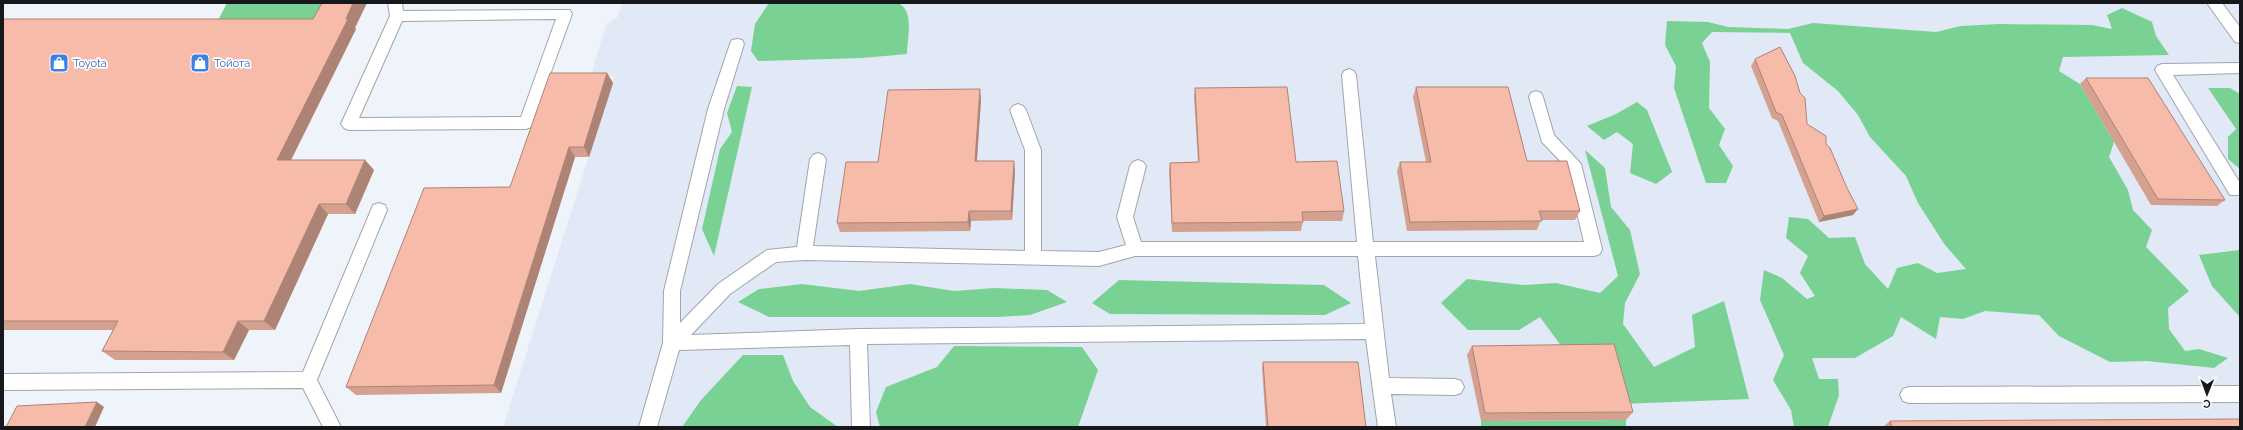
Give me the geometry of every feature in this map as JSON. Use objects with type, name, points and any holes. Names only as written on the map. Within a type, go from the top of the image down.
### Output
[{"type":"lane","points":[[2214,3],[2240,38]]},
{"type":"lane","points":[[512,9],[565,14],[526,123],[349,124],[396,10],[512,9]]},
{"type":"lane","points":[[648,427],[672,343],[672,291],[716,109],[737,44]]},
{"type":"lane","points":[[2236,190],[2162,70],[2240,68]]},
{"type":"lane","points":[[1349,75],[1374,331],[1387,427]]},
{"type":"lane","points":[[672,343],[724,289],[773,255],[804,253],[1099,258],[1135,249],[1594,249],[1573,164],[1548,138],[1536,97]]},
{"type":"lane","points":[[1018,110],[1033,150],[1033,258]]},
{"type":"lane","points":[[804,253],[818,159]]},
{"type":"lane","points":[[1135,249],[1125,217],[1138,166]]},
{"type":"lane","points":[[332,427],[308,380],[379,210]]},
{"type":"lane","points":[[672,343],[858,337],[1374,331]]},
{"type":"lane","points":[[858,337],[861,427]]},
{"type":"lane","points":[[3,382],[308,380]]},
{"type":"lane","points":[[1382,386],[1455,387]]},
{"type":"lane","points":[[1909,395],[2240,394]]},
{"type":"shaded area","points":[[622,3],[2240,3],[2240,427],[503,427],[614,77],[592,72],[606,25],[618,17]]},
{"type":"green space","points":[[227,3],[335,3],[319,29],[213,30]]},
{"type":"green space","points":[[769,3],[898,3],[907,12],[909,33],[907,54],[862,58],[758,61],[751,51],[755,24]]},
{"type":"green space","points":[[2122,8],[2152,22],[2156,36],[2169,55],[2063,57],[2059,71],[2080,84],[2114,142],[2109,157],[2128,190],[2133,210],[2152,230],[2146,247],[2189,291],[2168,308],[2169,329],[2185,351],[2199,349],[2228,358],[2214,368],[2147,361],[2110,362],[2059,336],[2039,315],[1985,311],[1963,319],[1940,317],[1936,339],[1901,317],[1893,336],[1855,358],[1812,358],[1819,379],[1838,379],[1839,395],[1828,427],[1794,427],[1791,410],[1773,380],[1784,355],[1760,300],[1764,270],[1782,278],[1807,299],[1815,296],[1800,273],[1808,256],[1786,238],[1789,217],[1808,219],[1829,238],[1855,237],[1865,264],[1888,289],[1897,268],[1918,263],[1937,273],[1966,269],[1945,245],[1918,203],[1906,176],[1870,137],[1858,115],[1838,91],[1803,63],[1790,33],[1712,32],[1702,43],[1710,62],[1709,108],[1725,129],[1719,145],[1733,166],[1726,183],[1706,183],[1674,88],[1676,66],[1665,45],[1667,21],[1708,22],[1728,27],[1788,29],[1813,23],[1936,32],[1961,26],[1999,24],[2092,25],[2112,29],[2107,15]]},
{"type":"green space","points":[[737,86],[752,87],[714,256],[702,229],[720,149],[732,132],[727,113]]},
{"type":"green space","points":[[2208,88],[2230,88],[2240,94],[2240,169],[2228,159],[2228,137],[2236,129]]},
{"type":"green space","points":[[1637,102],[1647,110],[1672,172],[1656,184],[1630,173],[1633,144],[1617,132],[1604,140],[1587,126],[1616,114]]},
{"type":"green space","points":[[1585,150],[1605,168],[1611,207],[1630,230],[1640,274],[1625,303],[1623,324],[1654,367],[1695,347],[1692,315],[1724,301],[1749,399],[1621,404],[1567,354],[1540,317],[1519,330],[1468,330],[1441,303],[1467,279],[1523,285],[1556,283],[1600,293],[1618,276]]},
{"type":"green space","points":[[2240,250],[2240,317],[2212,286],[2199,255]]},
{"type":"green space","points":[[1119,280],[1324,285],[1351,303],[1325,315],[1110,314],[1092,303]]},
{"type":"green space","points":[[802,284],[859,291],[910,284],[954,291],[994,288],[1047,290],[1067,302],[1030,315],[998,317],[769,317],[738,302],[759,289]]},
{"type":"green space","points":[[954,346],[1082,347],[1098,370],[1078,427],[880,427],[876,412],[886,387],[937,367]]},
{"type":"green space","points":[[743,355],[783,355],[793,381],[810,407],[838,427],[682,427],[701,400]]},
{"type":"green space","points":[[1626,420],[1626,427],[1481,427],[1481,421]]},
{"type":"building","points":[[322,3],[353,3],[346,19],[348,19],[277,160],[365,160],[346,204],[319,204],[264,321],[238,321],[223,352],[102,351],[118,321],[3,321],[3,19],[313,19]]},
{"type":"building","points":[[1780,47],[1795,76],[1800,93],[1805,98],[1807,124],[1826,136],[1826,144],[1830,148],[1847,188],[1858,209],[1824,216],[1782,115],[1776,112],[1755,59]]},
{"type":"building","points":[[550,73],[607,73],[584,147],[569,147],[494,385],[346,387],[424,188],[510,187]]},
{"type":"building","points":[[2086,78],[2148,78],[2225,200],[2158,199]]},
{"type":"building","points":[[1287,87],[1296,162],[1337,161],[1344,211],[1302,212],[1303,222],[1172,223],[1170,163],[1199,162],[1195,88]]},
{"type":"building","points":[[1416,87],[1508,87],[1527,161],[1567,161],[1580,211],[1539,211],[1542,221],[1410,222],[1400,162],[1431,162]]},
{"type":"building","points":[[980,89],[975,161],[1014,161],[1011,211],[969,211],[968,222],[837,223],[846,162],[878,162],[888,90]]},
{"type":"building","points":[[1614,344],[1633,412],[1485,413],[1472,346]]},
{"type":"building","points":[[1263,362],[1358,362],[1366,427],[1268,427]]},
{"type":"building","points":[[97,402],[85,427],[6,427],[17,406]]},
{"type":"building","points":[[2240,419],[2240,427],[1892,427],[1890,421]]},
{"type":"place","name":"Toyota","points":[[59,63]]},
{"type":"place","name":"Тойота","points":[[200,63]]}]
